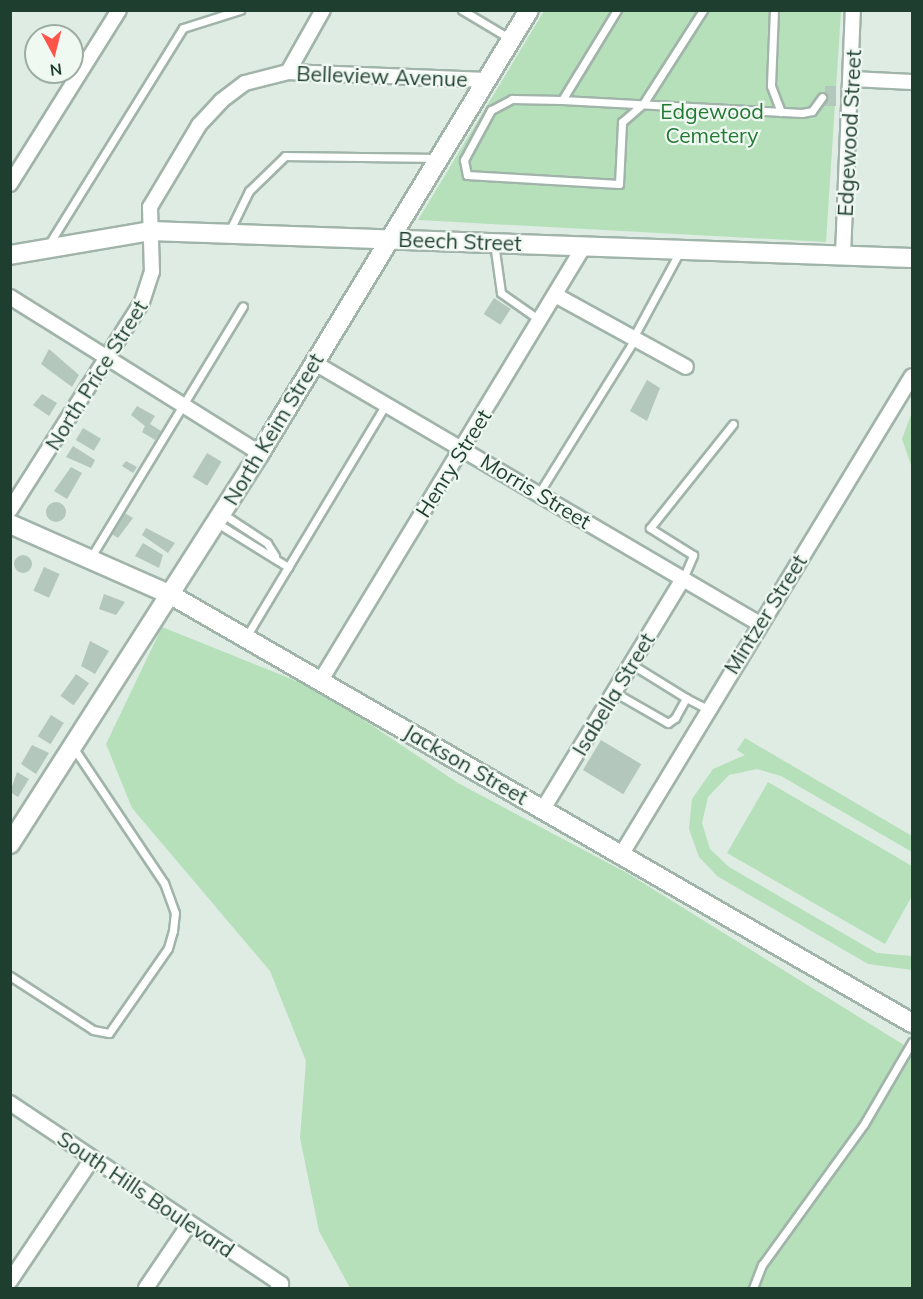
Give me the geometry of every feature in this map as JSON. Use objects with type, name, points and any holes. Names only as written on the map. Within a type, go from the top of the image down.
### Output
[{"type":"street","points":[[10,184],[119,10]]},
{"type":"street","points":[[288,72],[323,10]]},
{"type":"street","name":"North Keim Street","points":[[10,844],[260,453],[388,238],[529,10]]},
{"type":"street","name":"Edgewood Street","points":[[843,255],[852,79],[853,10]]},
{"type":"street","name":"Belleview Avenue","points":[[150,231],[154,196],[199,125],[245,83],[288,72],[486,80]]},
{"type":"street","points":[[852,79],[912,82]]},
{"type":"street","name":"Beech Street","points":[[10,255],[150,231],[912,258]]},
{"type":"street","name":"North Price Street","points":[[10,510],[108,359],[149,287],[150,231]]},
{"type":"street","name":"Henry Street","points":[[321,680],[462,447],[557,296],[584,246]]},
{"type":"street","points":[[557,296],[686,367]]},
{"type":"street","points":[[10,297],[260,453]]},
{"type":"street","name":"Morris Street","points":[[313,362],[462,447],[758,623]]},
{"type":"street","name":"Mintzer Street","points":[[621,855],[758,623],[912,376]]},
{"type":"street","name":"Jackson Street","points":[[10,524],[88,562],[171,595],[912,1023]]},
{"type":"street","name":"Isabella Street","points":[[543,809],[683,579]]},
{"type":"street","name":"South Hills Boulevard","points":[[10,1103],[280,1286]]},
{"type":"street","points":[[10,1281],[92,1159]]},
{"type":"street","points":[[146,1288],[190,1223]]},
{"type":"lane","points":[[48,247],[183,28],[240,10]]},
{"type":"lane","points":[[462,10],[511,40]]},
{"type":"lane","points":[[562,100],[617,10]]},
{"type":"lane","points":[[703,10],[643,104],[622,122],[619,184],[467,175],[464,160],[491,110],[512,99],[562,100],[643,104],[781,111],[812,111],[822,97]]},
{"type":"lane","points":[[774,10],[771,86],[781,111]]},
{"type":"lane","points":[[228,233],[249,190],[285,156],[438,158]]},
{"type":"lane","points":[[494,243],[501,293],[541,321]]},
{"type":"lane","points":[[539,493],[634,339],[680,250]]},
{"type":"lane","points":[[88,562],[243,306]]},
{"type":"lane","points":[[246,637],[386,404]]},
{"type":"lane","points":[[683,579],[693,555],[650,528],[733,424]]},
{"type":"lane","points":[[219,518],[288,567]]},
{"type":"lane","points":[[219,518],[267,543],[275,556]]},
{"type":"lane","points":[[631,664],[686,698],[708,708]]},
{"type":"lane","points":[[615,692],[668,723],[686,698]]},
{"type":"lane","points":[[10,976],[93,1030],[109,1033],[168,948],[173,931],[175,913],[164,883],[73,747]]},
{"type":"lane","points":[[753,1288],[762,1265],[864,1124],[912,1042]]},
{"type":"green space","name":"Edgewood Cemetery","points":[[544,11],[841,11],[826,242],[418,220]]},
{"type":"green space","points":[[912,412],[912,468],[902,439]]},
{"type":"green space","points":[[162,627],[319,690],[458,783],[627,873],[912,1050],[912,1288],[350,1288],[319,1231],[300,1138],[306,1061],[270,971],[132,808],[106,744]]},
{"type":"green space","points":[[745,738],[912,836],[912,852],[781,776],[757,769],[729,775],[708,797],[702,823],[710,849],[729,867],[877,953],[912,956],[912,970],[868,964],[717,876],[699,857],[689,829],[692,799],[713,769],[745,755],[737,750]]},
{"type":"green space","points":[[768,782],[912,866],[912,896],[885,944],[727,853]]},
{"type":"building","points":[[825,86],[836,86],[836,106],[825,106]]},
{"type":"building","points":[[494,298],[511,309],[500,325],[484,314]]},
{"type":"building","points":[[49,349],[79,375],[72,387],[41,364]]},
{"type":"building","points":[[647,380],[660,388],[647,421],[630,411]]},
{"type":"building","points":[[42,394],[57,403],[49,416],[33,405]]},
{"type":"building","points":[[137,406],[155,416],[150,424],[161,431],[155,440],[142,432],[145,426],[131,415]]},
{"type":"building","points":[[83,428],[101,439],[94,451],[76,440]]},
{"type":"building","points":[[73,446],[95,460],[91,468],[66,457]]},
{"type":"building","points":[[207,453],[222,462],[207,486],[193,477]]},
{"type":"building","points":[[126,461],[137,467],[133,473],[122,466]]},
{"type":"building","points":[[71,467],[82,473],[67,499],[54,491]]},
{"type":"building","points":[[56,502],[63,505],[66,512],[63,519],[56,522],[49,519],[46,512],[49,505]]},
{"type":"building","points":[[123,512],[133,518],[118,538],[110,533]]},
{"type":"building","points":[[146,528],[175,543],[168,553],[142,535]]},
{"type":"building","points":[[143,543],[163,555],[159,568],[135,556]]},
{"type":"building","points":[[19,555],[27,555],[32,560],[30,571],[19,573],[14,568],[14,560]]},
{"type":"building","points":[[44,567],[60,574],[49,598],[33,591]]},
{"type":"building","points":[[104,594],[125,602],[116,615],[99,609]]},
{"type":"building","points":[[90,641],[109,651],[95,674],[81,666]]},
{"type":"building","points":[[76,674],[89,683],[74,705],[61,696]]},
{"type":"building","points":[[51,715],[64,723],[50,744],[38,736]]},
{"type":"building","points":[[601,740],[641,764],[623,794],[583,770]]},
{"type":"building","points":[[32,745],[49,753],[36,774],[21,764]]},
{"type":"building","points":[[17,772],[29,779],[18,797],[10,792]]}]
